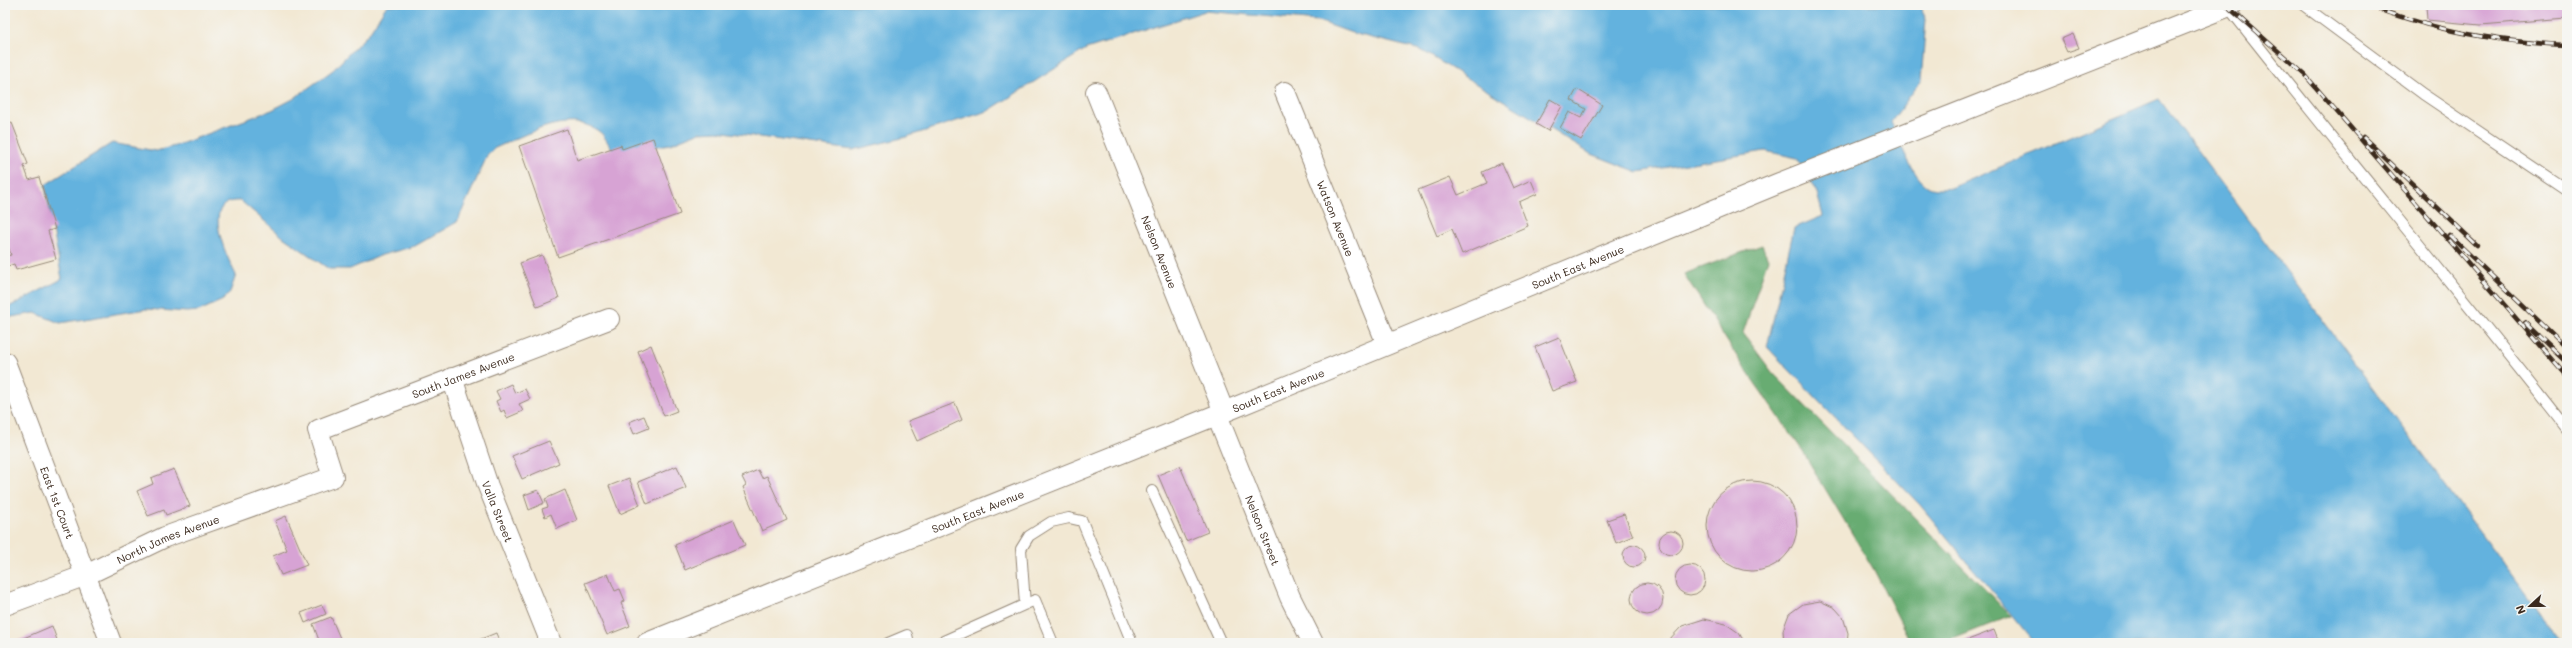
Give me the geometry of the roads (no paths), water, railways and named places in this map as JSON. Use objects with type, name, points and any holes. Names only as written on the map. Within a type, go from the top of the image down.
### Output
[{"type":"street","name":"South East Avenue","points":[[647,643],[1220,413],[1777,184],[2218,7]]},
{"type":"street","name":"Nelson Avenue","points":[[1096,92],[1220,413]]},
{"type":"street","name":"Watson Avenue","points":[[1285,92],[1387,344]]},
{"type":"street","name":"South James Avenue","points":[[333,477],[318,430],[609,319]]},
{"type":"street","name":"East 1st Court","points":[[5,362],[111,643]]},
{"type":"street","name":"Valla Street","points":[[452,378],[488,486],[551,643]]},
{"type":"street","name":"Nelson Street","points":[[1220,413],[1290,597],[1314,643]]},
{"type":"street","name":"North James Avenue","points":[[5,606],[86,575],[165,537],[333,477]]},
{"type":"lane","points":[[2303,5],[2423,94],[2567,191]]},
{"type":"lane","points":[[2218,7],[2317,121],[2489,329],[2567,429]]},
{"type":"lane","points":[[1152,490],[1221,643]]},
{"type":"lane","points":[[1025,604],[1021,549],[1029,536],[1051,522],[1069,518],[1082,521],[1132,643]]},
{"type":"lane","points":[[939,643],[1035,600],[1053,643]]},
{"type":"lane","points":[[888,643],[906,635],[909,643]]},
{"type":"water","points":[[387,5],[1919,5],[1926,19],[1921,81],[1891,122],[1907,158],[1923,182],[1934,189],[1951,188],[2159,99],[2562,643],[2035,643],[1920,505],[1767,347],[1794,228],[1823,216],[1817,193],[1797,158],[1765,151],[1638,172],[1589,153],[1421,50],[1352,33],[1318,21],[1205,11],[1086,49],[988,111],[906,137],[853,150],[717,131],[700,132],[670,144],[617,153],[611,148],[600,132],[585,125],[572,123],[545,127],[495,148],[488,154],[457,222],[415,246],[382,255],[350,269],[329,269],[283,237],[241,201],[228,203],[221,209],[218,218],[222,243],[236,275],[230,292],[223,300],[199,311],[187,312],[146,309],[60,323],[35,313],[5,318],[5,309],[62,279],[45,185],[112,143],[156,151],[175,146],[272,110],[293,99],[333,70],[369,33]]},
{"type":"railway","points":[[2226,5],[2305,75],[2567,377]]},
{"type":"railway","points":[[2370,5],[2397,16],[2478,36],[2531,43],[2567,45]]},
{"type":"railway","points":[[2363,137],[2477,245]]},
{"type":"railway","points":[[2449,235],[2567,348]]},
{"type":"railway","points":[[2525,323],[2567,363]]}]
